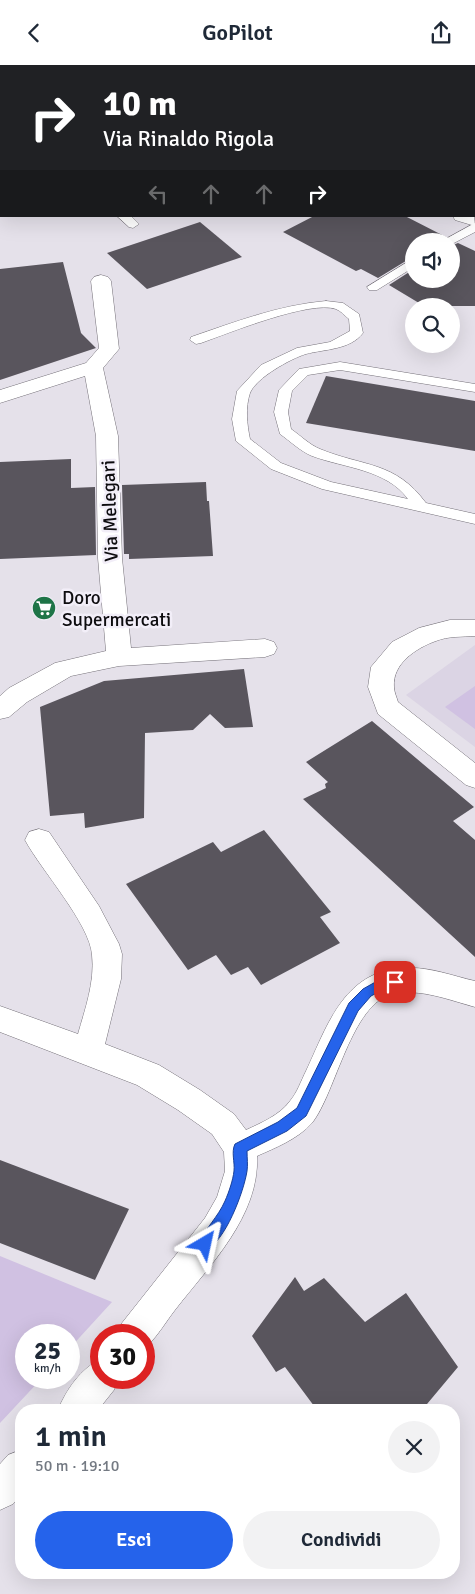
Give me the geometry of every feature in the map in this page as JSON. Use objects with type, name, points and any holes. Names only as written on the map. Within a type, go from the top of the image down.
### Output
[{"type":"street","points":[[0,397],[93,367],[109,349],[101,281]]},
{"type":"street","name":"Via Melegari","points":[[93,367],[107,435],[110,558],[119,657]]},
{"type":"street","points":[[475,628],[450,629],[428,634],[401,648],[384,667],[381,687],[387,707],[475,778]]},
{"type":"street","points":[[0,710],[18,695],[64,669],[119,657],[265,648]]},
{"type":"street","points":[[39,840],[92,919],[107,952],[106,983],[88,1051]]},
{"type":"street","points":[[240,1148],[283,1126],[302,1112],[339,1032],[353,1007],[367,992],[384,983],[406,980],[475,994]]},
{"type":"street","points":[[0,1019],[148,1075],[223,1124],[240,1148],[240,1171],[232,1202],[217,1229],[143,1324]]},
{"type":"street","points":[[81,1404],[93,1389]]},
{"type":"street","points":[[0,1491],[15,1475]]},
{"type":"lane","points":[[460,235],[475,227]]},
{"type":"lane","points":[[373,287],[405,267]]},
{"type":"lane","points":[[196,340],[292,310],[318,305],[339,306],[355,317],[356,333],[334,345],[302,351],[266,368],[244,391],[239,419],[243,441],[276,466],[327,485],[475,519]]},
{"type":"lane","points":[[421,507],[413,493],[397,479],[370,468],[315,453],[285,431],[281,412],[286,390],[304,372],[340,366],[475,388]]},
{"type":"shaded area","points":[[475,645],[475,747],[406,695]]},
{"type":"shaded area","points":[[475,686],[475,729],[445,707]]},
{"type":"shaded area","points":[[0,1256],[112,1302],[80,1337],[80,1324],[15,1324],[15,1389],[32,1389],[18,1404],[15,1404],[15,1407],[0,1423]]},
{"type":"building","points":[[312,217],[407,217],[438,233],[405,233],[405,262],[378,278],[361,269],[356,271],[283,232]]},
{"type":"building","points":[[200,222],[242,257],[147,289],[107,253]]},
{"type":"building","points":[[460,244],[475,251],[475,306],[460,306],[460,298],[411,298],[389,285],[405,275],[405,288],[460,288]]},
{"type":"building","points":[[63,262],[81,333],[96,348],[0,380],[0,269]]},
{"type":"building","points":[[326,376],[475,401],[475,451],[306,423]]},
{"type":"building","points":[[71,459],[71,488],[95,487],[96,555],[0,559],[0,462]]},
{"type":"building","points":[[206,482],[213,556],[129,559],[129,554],[124,554],[122,485]]},
{"type":"building","points":[[244,669],[253,727],[225,728],[210,714],[193,730],[145,733],[144,818],[85,828],[84,813],[50,816],[40,707],[104,681]]},
{"type":"building","points":[[372,721],[474,807],[453,821],[475,840],[475,957],[303,799],[326,788],[325,784],[328,782],[306,762]]},
{"type":"building","points":[[264,830],[331,912],[320,917],[340,943],[261,985],[248,967],[231,975],[216,955],[188,970],[126,884],[213,842],[221,852]]},
{"type":"building","points":[[0,1160],[129,1209],[95,1280],[0,1243]]},
{"type":"building","points":[[295,1277],[304,1291],[324,1278],[365,1322],[406,1293],[458,1367],[427,1404],[313,1404],[285,1367],[276,1372],[252,1336]]},
{"type":"place","name":"Doro Supermercati","points":[[44,608]]},
{"type":"route","points":[[205,1244],[217,1229],[232,1202],[240,1171],[240,1148],[283,1126],[302,1112],[339,1032],[353,1007],[367,992],[384,983],[395,982]]}]
